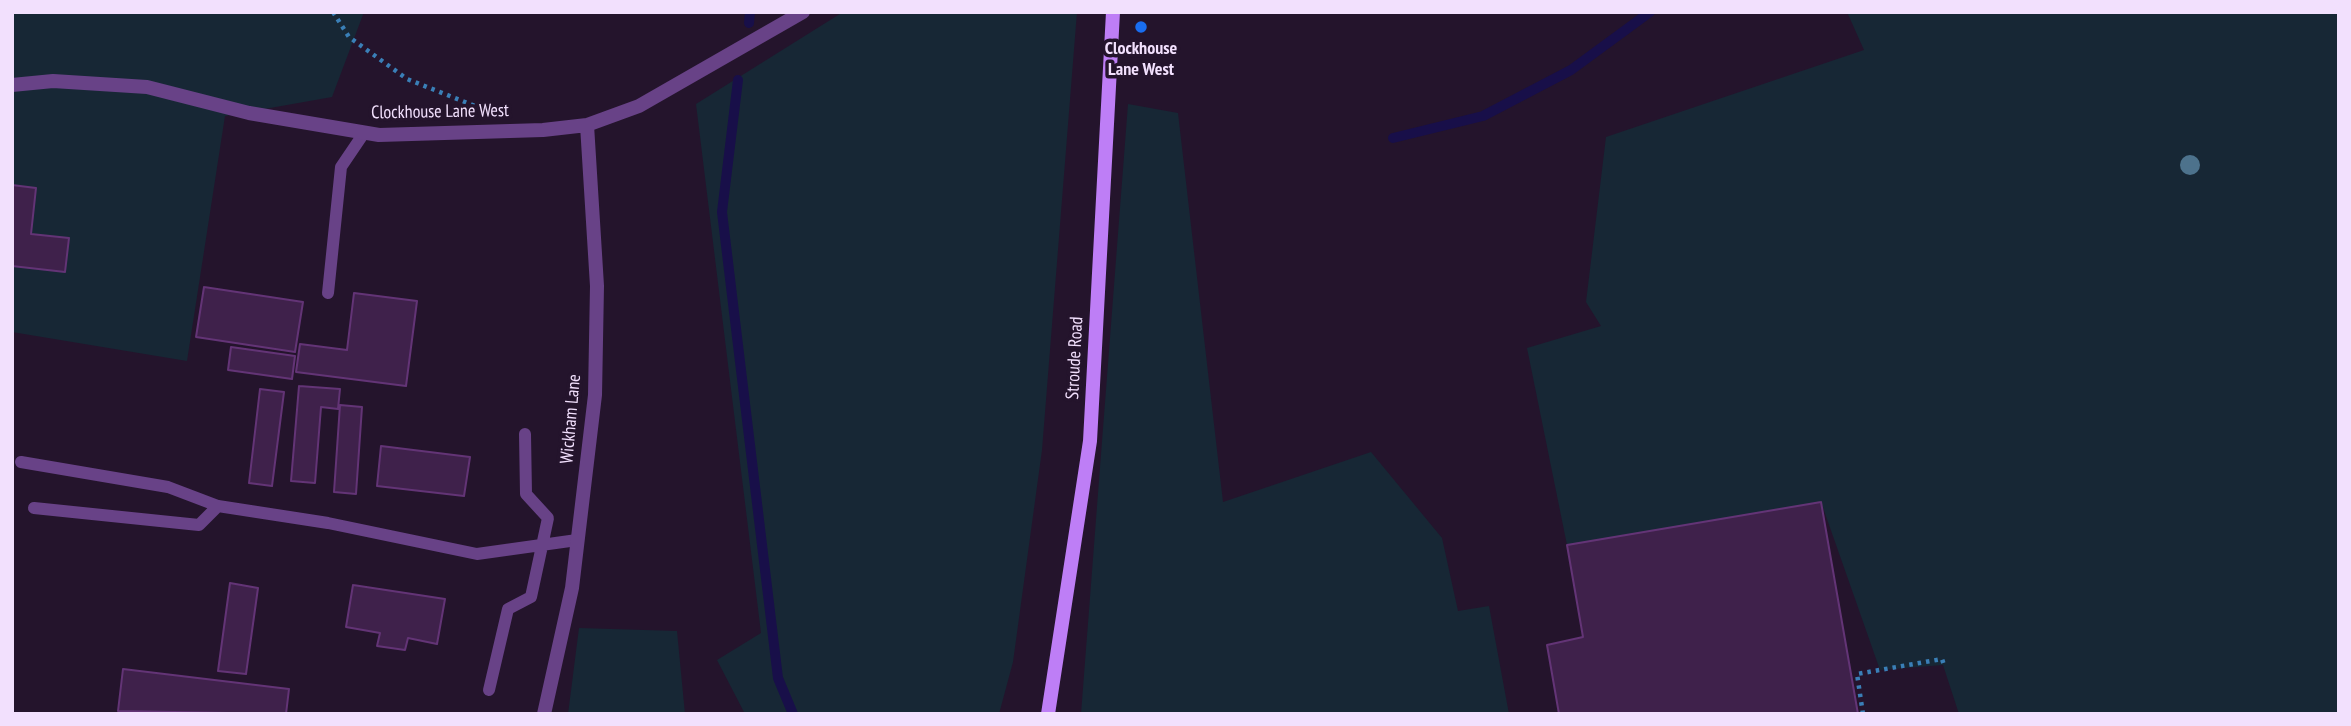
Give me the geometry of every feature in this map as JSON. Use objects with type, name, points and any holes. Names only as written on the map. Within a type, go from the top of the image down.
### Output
[{"type":"street","name":"Clockhouse Lane West","points":[[12,85],[53,81],[147,87],[249,113],[379,135],[587,125],[639,106],[803,12]]},
{"type":"street","name":"Stroude Road","points":[[1050,710],[1090,440],[1113,12]]},
{"type":"street","name":"Wickham Lane","points":[[544,714],[572,588],[595,381],[597,286],[587,125]]},
{"type":"lane","points":[[328,293],[341,167],[364,133]]},
{"type":"lane","points":[[489,690],[508,609],[531,597],[548,518],[526,494],[525,434]]},
{"type":"lane","points":[[21,462],[167,487],[218,506],[328,523],[477,554],[578,540]]},
{"type":"lane","points":[[34,508],[199,525],[218,506]]},
{"type":"path","points":[[333,12],[349,37],[407,79],[483,109],[515,130]]},
{"type":"path","points":[[1863,714],[1857,674],[1942,659],[1944,665]]},
{"type":"shaded area","points":[[12,12],[364,12],[332,97],[225,116],[187,361],[12,332],[12,266],[31,234],[36,188],[12,185]]},
{"type":"shaded area","points":[[843,12],[1077,12],[1042,450],[1013,662],[999,714],[745,714],[717,660],[761,633],[696,104]]},
{"type":"shaded area","points":[[1847,12],[2339,12],[2339,714],[1959,714],[1943,665],[1880,670],[1821,502],[1567,545],[1527,348],[1601,326],[1586,302],[1606,137],[1864,50]]},
{"type":"shaded area","points":[[1128,104],[1178,113],[1223,502],[1371,452],[1442,538],[1458,611],[1489,606],[1509,714],[1081,714]]},
{"type":"shaded area","points":[[579,628],[677,631],[685,714],[568,714]]},
{"type":"building","points":[[12,185],[36,188],[31,234],[69,238],[65,272],[12,266]]},
{"type":"building","points":[[204,287],[303,302],[295,352],[196,337]]},
{"type":"building","points":[[354,293],[417,301],[406,386],[296,372],[300,344],[347,350]]},
{"type":"building","points":[[231,347],[295,356],[292,379],[228,370]]},
{"type":"building","points":[[299,386],[340,389],[338,409],[321,407],[315,483],[291,481]]},
{"type":"building","points":[[260,389],[284,392],[272,486],[249,483]]},
{"type":"building","points":[[340,405],[362,407],[356,494],[334,492]]},
{"type":"building","points":[[381,446],[470,457],[464,496],[377,486]]},
{"type":"building","points":[[1821,502],[1858,714],[1559,714],[1547,645],[1583,637],[1567,545]]},
{"type":"building","points":[[230,583],[258,588],[246,674],[218,671]]},
{"type":"building","points":[[353,585],[445,599],[437,644],[408,638],[405,650],[377,646],[380,633],[346,627]]},
{"type":"building","points":[[123,669],[289,689],[286,714],[118,711]]},
{"type":"waterway","points":[[749,23],[750,12]]},
{"type":"waterway","points":[[1393,138],[1483,116],[1571,70],[1650,12]]},
{"type":"waterway","points":[[738,80],[722,212],[778,678],[793,714]]},
{"type":"place","name":"Clockhouse Lane West","points":[[1141,27]]}]
